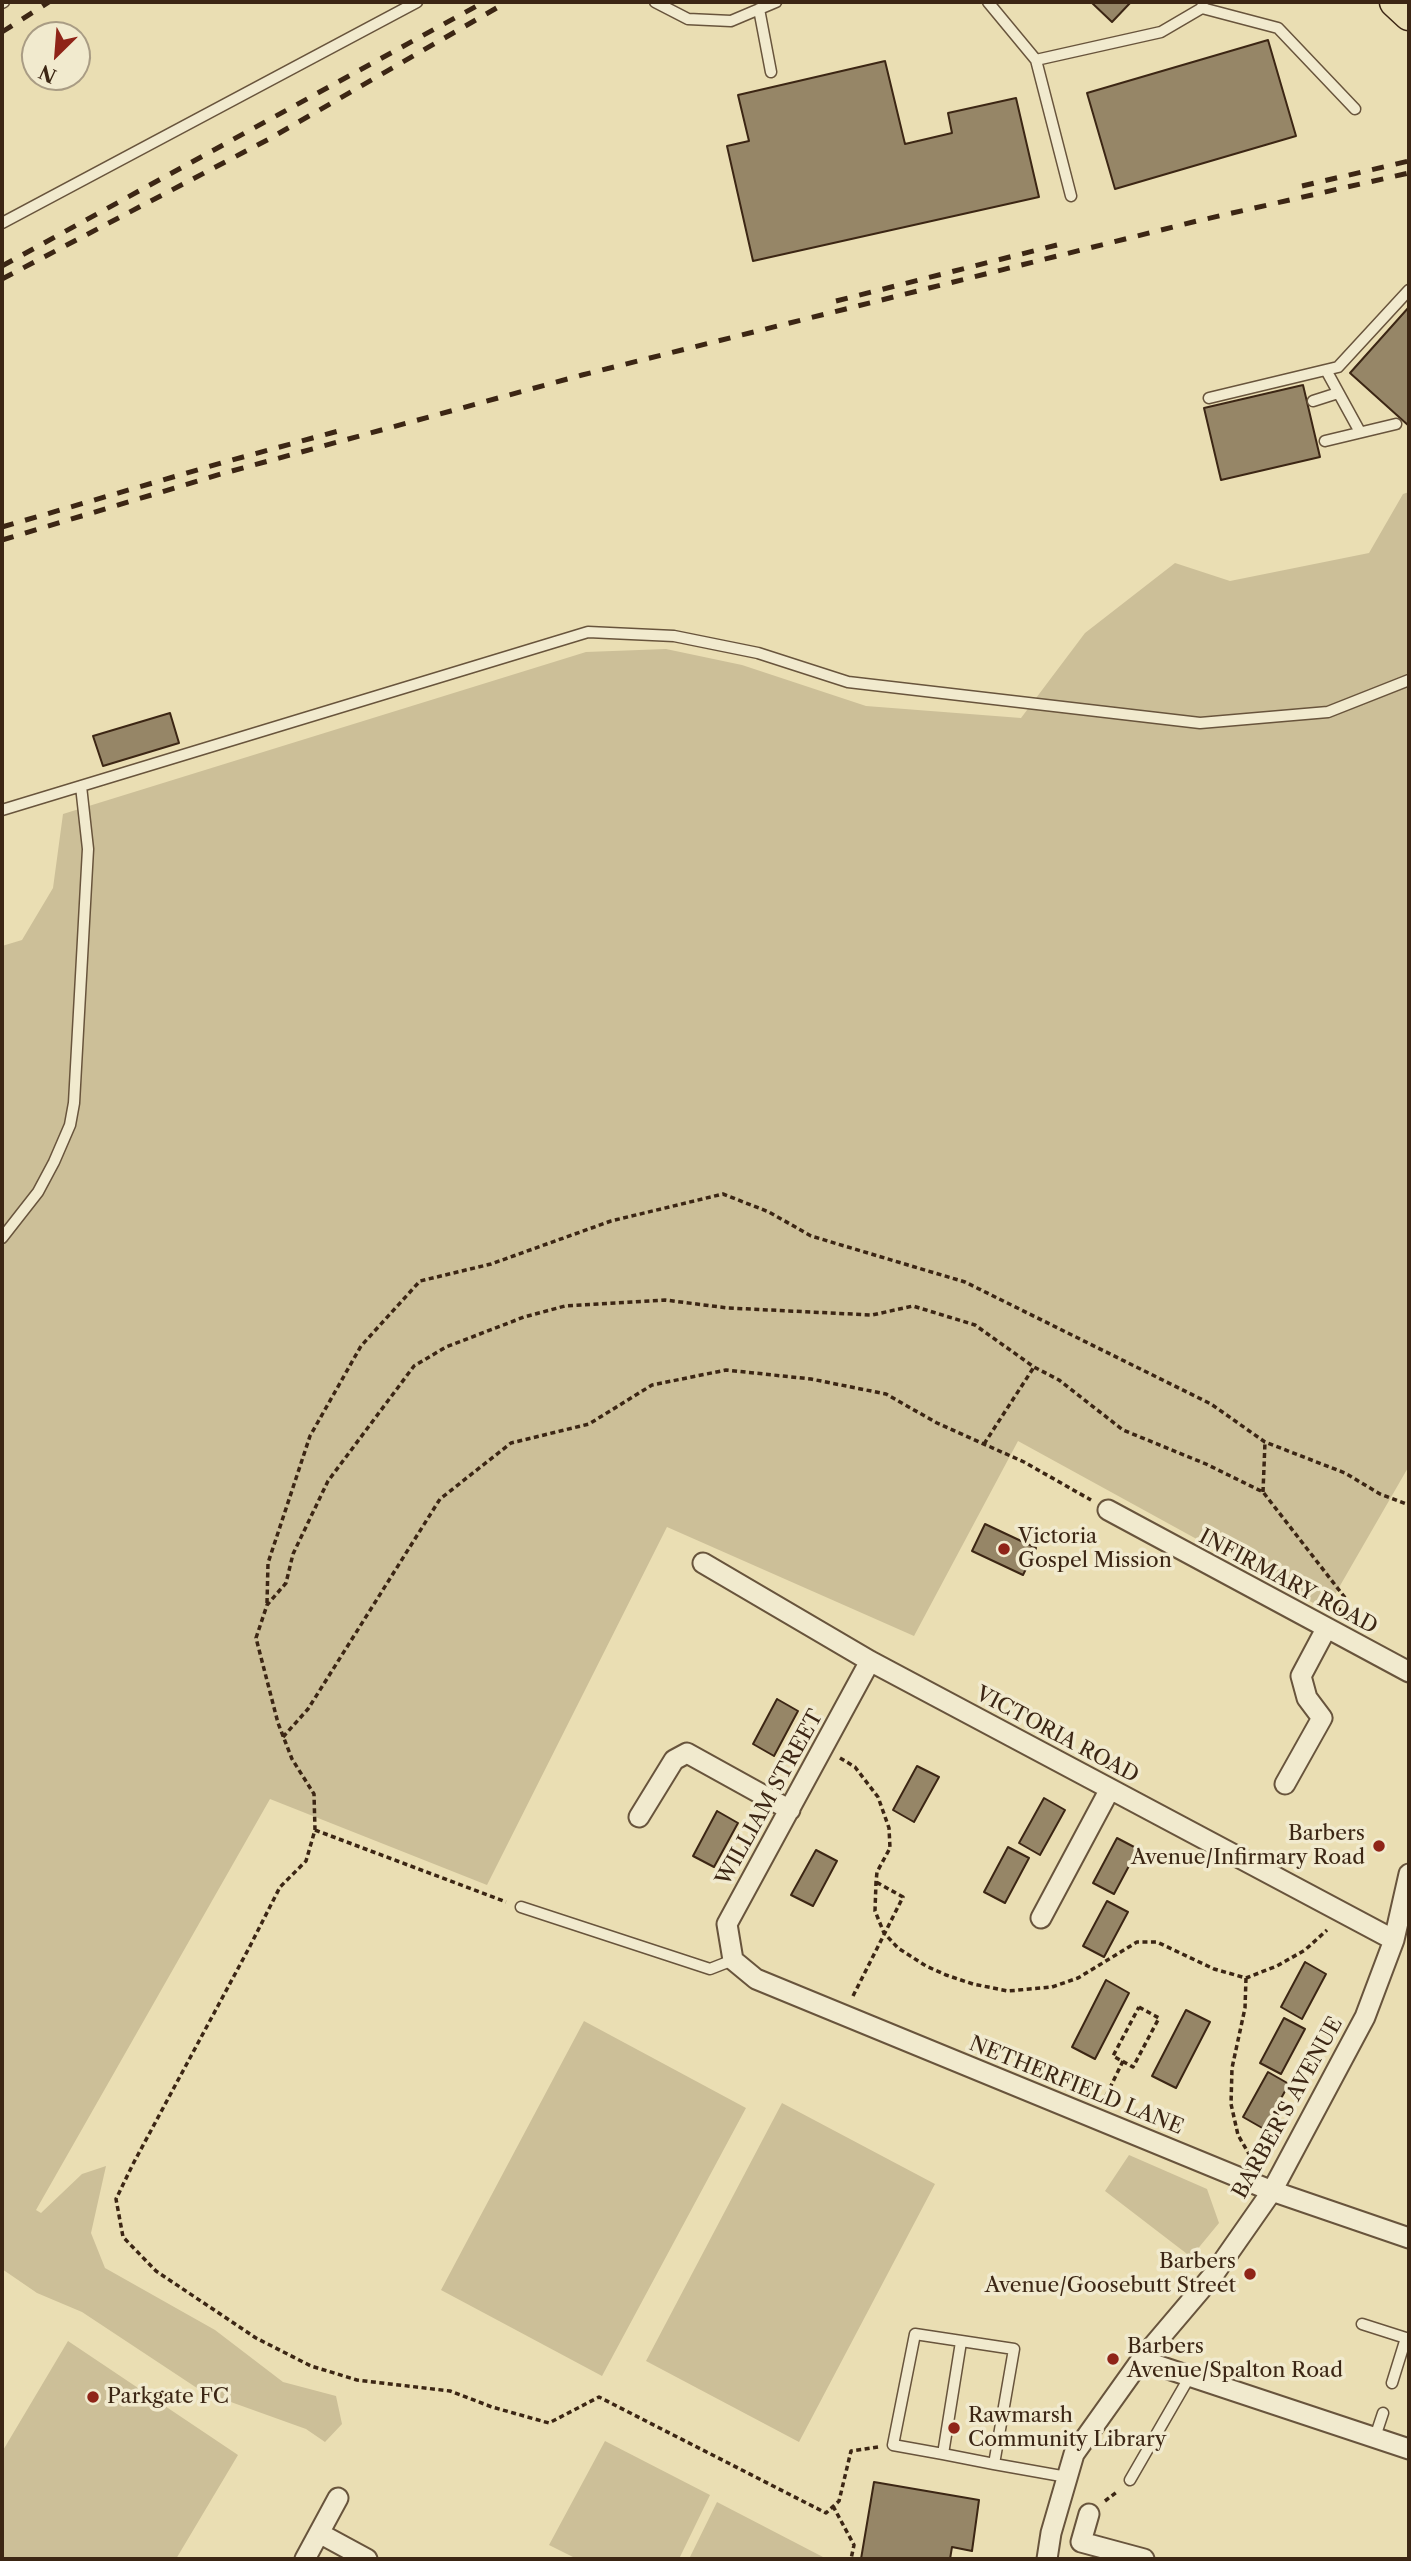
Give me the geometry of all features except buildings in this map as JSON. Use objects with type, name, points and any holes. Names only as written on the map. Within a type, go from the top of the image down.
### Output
[{"type":"main road","points":[[1395,2],[1409,15]]},
{"type":"street","name":"INFIRMARY ROAD","points":[[1108,1510],[1409,1672]]},
{"type":"street","name":"VICTORIA ROAD","points":[[703,1563],[870,1661],[1394,1940]]},
{"type":"street","points":[[1285,1784],[1321,1718],[1307,1698],[1301,1676],[1326,1629]]},
{"type":"street","name":"WILLIAM STREET","points":[[733,1960],[727,1924],[870,1661]]},
{"type":"street","points":[[639,1817],[674,1760],[687,1753],[790,1810]]},
{"type":"street","points":[[1041,1918],[1110,1789]]},
{"type":"street","name":"BARBER'S AVENUE","points":[[1047,2559],[1051,2533],[1074,2454],[1141,2360],[1214,2274],[1272,2191],[1365,2017],[1394,1940],[1409,1874]]},
{"type":"street","name":"NETHERFIELD LANE","points":[[733,1960],[756,1979],[1272,2191],[1409,2238]]},
{"type":"street","points":[[1141,2360],[1409,2449]]},
{"type":"street","points":[[305,2559],[338,2498]]},
{"type":"street","points":[[1089,2514],[1082,2542],[1144,2559]]},
{"type":"street","points":[[319,2533],[367,2559]]},
{"type":"lane","points":[[2,223],[416,2]]},
{"type":"lane","points":[[655,2],[688,19],[731,21],[776,2]]},
{"type":"lane","points":[[988,2],[1036,60],[1071,196]]},
{"type":"lane","points":[[1036,60],[1161,32],[1203,5],[1278,27],[1355,109]]},
{"type":"lane","points":[[759,9],[771,72]]},
{"type":"lane","points":[[1209,398],[1338,367],[1409,290]]},
{"type":"lane","points":[[1325,370],[1360,432]]},
{"type":"lane","points":[[1313,401],[1338,393]]},
{"type":"lane","points":[[1325,441],[1396,424]]},
{"type":"lane","points":[[2,810],[588,632],[686,639],[758,653],[848,682],[1200,723],[1328,712],[1409,680]]},
{"type":"lane","points":[[2,1238],[38,1192],[54,1163],[69,1125],[74,1103],[88,849],[81,786]]},
{"type":"lane","points":[[521,1908],[710,1969],[733,1960]]},
{"type":"lane","points":[[1362,2324],[1408,2339],[1392,2383]]},
{"type":"lane","points":[[994,2464],[1014,2349],[915,2334],[893,2445],[994,2464],[1067,2477]]},
{"type":"lane","points":[[943,2454],[961,2342]]},
{"type":"lane","points":[[1130,2480],[1190,2376]]},
{"type":"lane","points":[[1375,2437],[1382,2413]]},
{"type":"path","points":[[893,2445],[851,2451],[839,2501],[826,2513],[636,2414],[598,2398],[549,2423],[492,2407],[450,2391],[357,2380],[311,2366],[256,2337],[156,2271],[123,2237],[116,2199],[279,1886],[306,1861],[315,1830],[314,1794],[292,1759],[283,1737],[256,1638],[267,1605],[268,1563],[310,1436],[361,1346],[419,1281],[491,1264],[611,1221],[723,1194],[769,1212],[811,1236],[965,1282],[1211,1404],[1265,1443],[1345,1473],[1380,1494],[1409,1505]]},
{"type":"path","points":[[267,1605],[286,1583],[293,1554],[328,1481],[414,1366],[446,1347],[524,1317],[565,1306],[665,1300],[728,1308],[872,1315],[913,1306],[975,1325],[1034,1367],[1059,1380],[1123,1430],[1206,1464],[1263,1492],[1346,1599],[1326,1629]]},
{"type":"path","points":[[984,1444],[1034,1367]]},
{"type":"path","points":[[283,1737],[309,1709],[440,1499],[511,1443],[589,1424],[652,1385],[726,1370],[811,1379],[886,1394],[937,1423],[1024,1461],[1108,1510]]},
{"type":"path","points":[[1263,1492],[1265,1443]]},
{"type":"path","points":[[315,1830],[521,1908]]},
{"type":"path","points":[[844,2015],[903,1897],[876,1882]]},
{"type":"path","points":[[1246,1978],[1245,2008],[1232,2068],[1231,2104],[1238,2135],[1252,2161]]},
{"type":"path","points":[[1139,2007],[1159,2018],[1133,2067],[1123,2061],[1113,2056],[1139,2007]]},
{"type":"path","points":[[1106,2096],[1123,2061]]},
{"type":"path","points":[[1089,2514],[1130,2480]]},
{"type":"path","points":[[833,2506],[854,2545],[851,2559]]},
{"type":"shaded area","points":[[1409,492],[1409,1466],[1326,1610],[1018,1441],[914,1636],[667,1527],[487,1885],[270,1799],[36,2210],[41,2213],[82,2174],[106,2166],[91,2233],[105,2268],[215,2330],[283,2382],[336,2396],[342,2424],[325,2442],[306,2429],[203,2392],[82,2312],[37,2293],[2,2269],[2,946],[22,940],[53,888],[63,814],[586,652],[666,649],[742,665],[866,706],[1021,718],[1085,633],[1175,563],[1230,581],[1369,553],[1403,494]]},
{"type":"shaded area","points":[[584,2021],[746,2108],[602,2376],[441,2290]]},
{"type":"shaded area","points":[[782,2103],[935,2184],[799,2442],[646,2361]]},
{"type":"shaded area","points":[[1129,2155],[1207,2189],[1219,2223],[1191,2257],[1105,2191]]},
{"type":"shaded area","name":"Parkgate FC","points":[[68,2341],[238,2455],[176,2559],[2,2559],[2,2452]]},
{"type":"shaded area","points":[[605,2441],[710,2495],[679,2559],[577,2559],[549,2545]]},
{"type":"shaded area","points":[[717,2502],[823,2557],[822,2559],[689,2559]]},
{"type":"railway","points":[[2,32],[49,2]]},
{"type":"railway","points":[[2,266],[484,2]]},
{"type":"railway","points":[[2,279],[269,139],[507,2]]},
{"type":"railway","points":[[1302,186],[1409,161]]},
{"type":"railway","points":[[2,540],[221,474],[582,375],[1197,221],[1409,173]]},
{"type":"railway","points":[[836,301],[1057,245]]},
{"type":"railway","points":[[2,527],[342,430]]},
{"type":"place","name":"Victoria Gospel Mission","points":[[1004,1549]]},
{"type":"place","name":"Barbers Avenue/Infirmary Road","points":[[1379,1846]]},
{"type":"place","name":"Barbers Avenue/Goosebutt Street","points":[[1250,2274]]},
{"type":"place","name":"Barbers Avenue/Spalton Road","points":[[1113,2359]]},
{"type":"place","name":"Parkgate FC","points":[[93,2397]]},
{"type":"place","name":"Rawmarsh Community Library","points":[[954,2428]]}]
